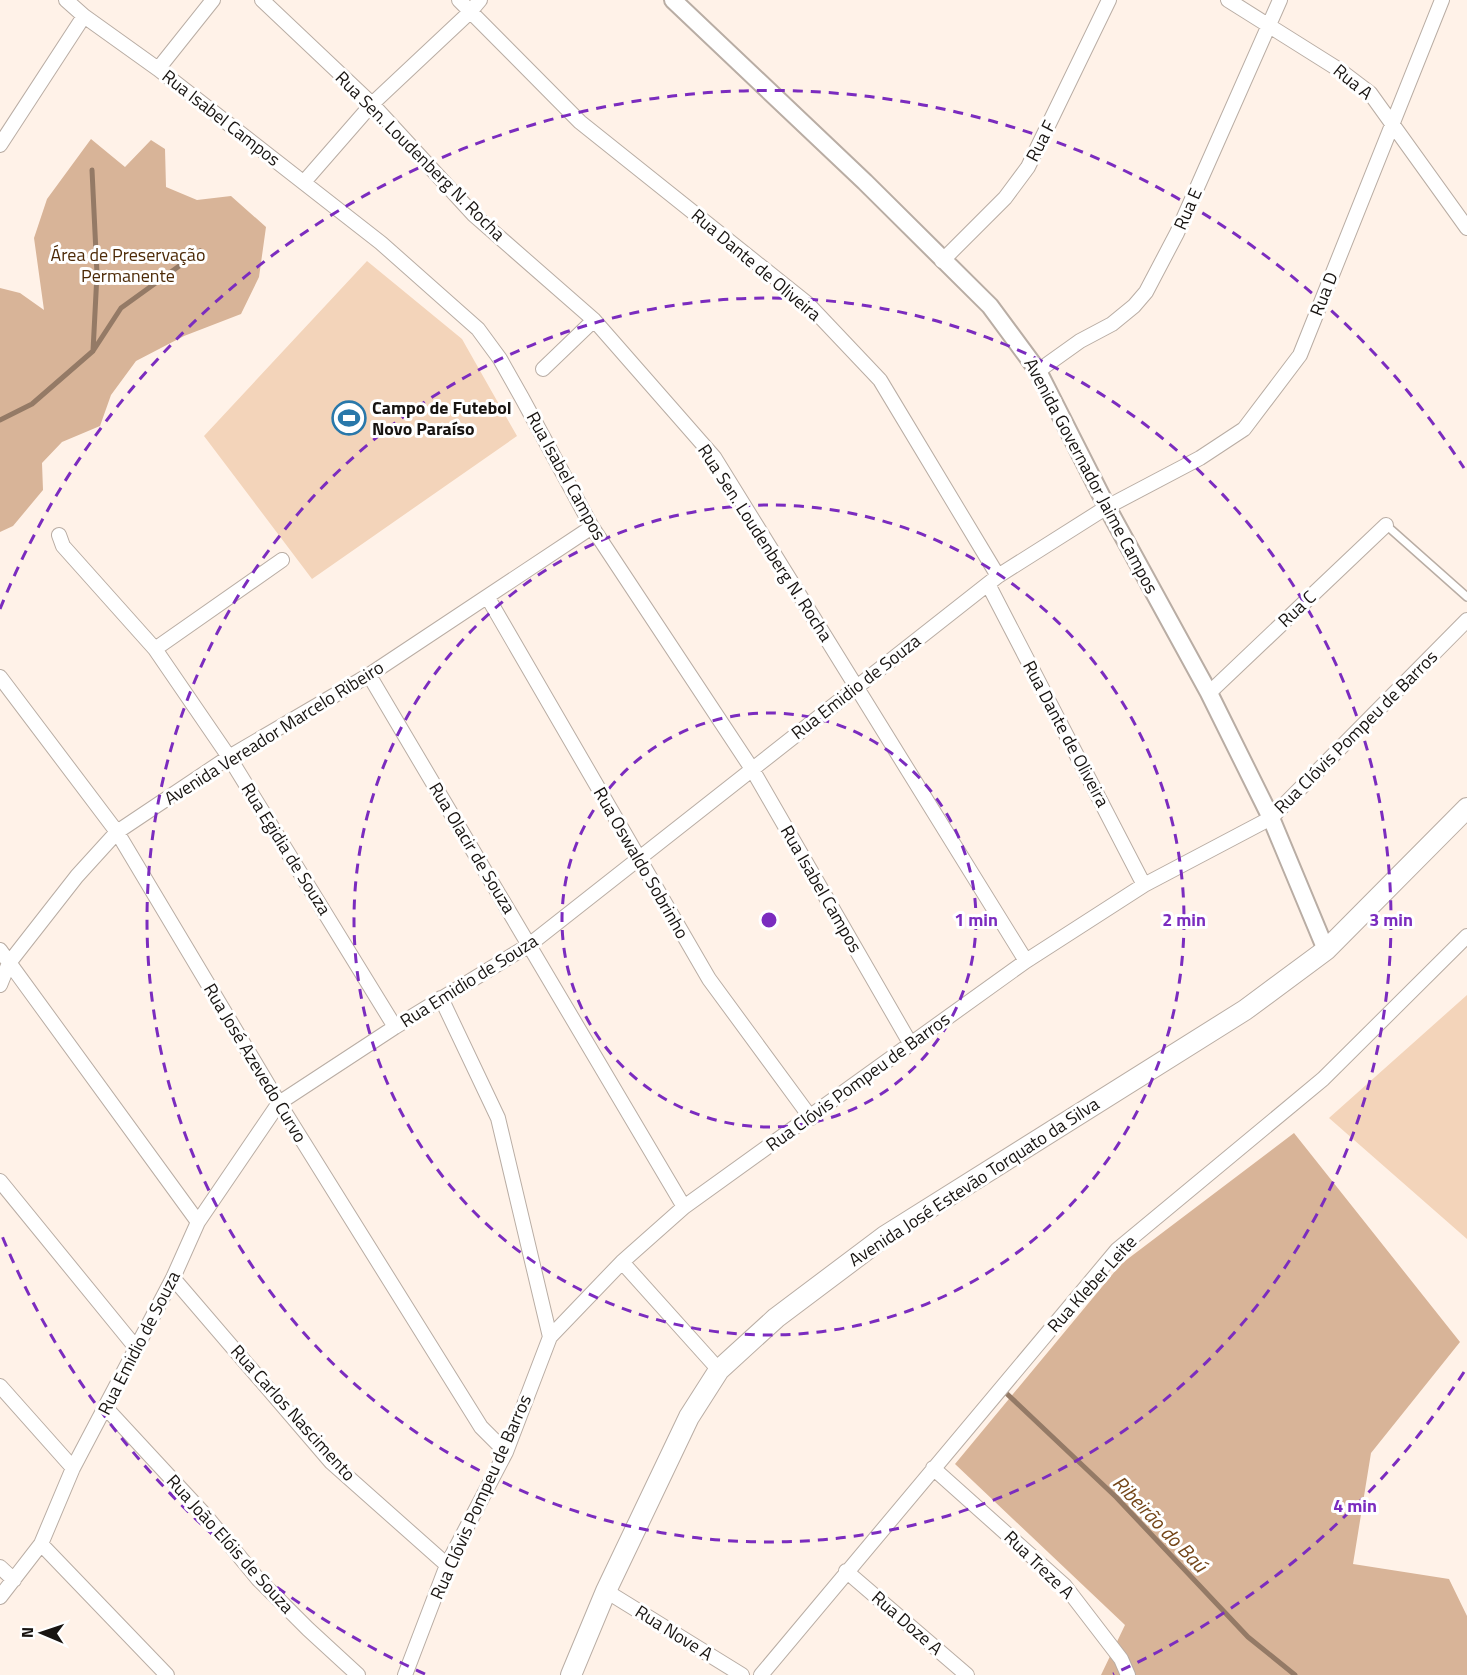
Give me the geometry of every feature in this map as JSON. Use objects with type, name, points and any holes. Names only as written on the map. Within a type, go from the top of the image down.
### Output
[{"type":"main road","name":"Avenida José Estevão Torquato da Silva","points":[[571,1675],[606,1591],[689,1417],[719,1370],[776,1318],[885,1236],[1245,1010],[1326,950],[1467,808]]},
{"type":"street","name":"Rua Isabel Campos","points":[[66,0],[381,243],[478,329],[500,359],[528,407],[592,527],[752,770],[910,1043]]},
{"type":"street","points":[[158,69],[213,0]]},
{"type":"street","name":"Rua Sen. Loudenberg N. Rocha","points":[[262,0],[372,104],[474,214],[594,320],[714,457],[1026,961]]},
{"type":"street","name":"Rua Dante de Oliveira","points":[[459,0],[580,122],[808,304],[880,380],[993,580],[1144,885]]},
{"type":"street","points":[[304,182],[372,104],[480,0]]},
{"type":"street","name":"Avenida Governador Jaime Campos","points":[[673,0],[865,182],[942,261],[990,306],[1038,370],[1107,507],[1209,693],[1271,818],[1326,950]]},
{"type":"street","name":"Rua F","points":[[942,261],[1005,198],[1028,167],[1109,0]]},
{"type":"street","name":"Rua A","points":[[1228,0],[1341,71],[1370,93],[1467,228]]},
{"type":"street","name":"Rua E","points":[[1038,370],[1080,341],[1112,324],[1134,306],[1146,292],[1177,233],[1280,0]]},
{"type":"street","name":"Rua D","points":[[1107,507],[1200,458],[1245,429],[1300,355],[1442,0]]},
{"type":"street","points":[[0,145],[84,16]]},
{"type":"street","points":[[543,369],[594,320]]},
{"type":"street","name":"Rua Emidio de Souza","points":[[0,1597],[41,1544],[73,1468],[137,1349],[198,1222],[279,1103],[395,1027],[529,945],[993,580],[1107,507]]},
{"type":"street","name":"Rua C","points":[[1209,693],[1386,525]]},
{"type":"street","name":"Avenida Vereador Marcelo Ribeiro","points":[[0,985],[9,963],[76,876],[117,832],[229,757],[369,675],[592,527]]},
{"type":"street","name":"Rua Egidia de Souza","points":[[59,535],[63,546],[155,649],[229,757],[395,1027]]},
{"type":"street","points":[[155,649],[282,560]]},
{"type":"street","name":"Rua Oswaldo Sobrinho","points":[[488,597],[709,979],[811,1118]]},
{"type":"street","name":"Rua Clóvis Pompeu de Barros","points":[[405,1675],[447,1565],[506,1452],[550,1337],[622,1262],[684,1208],[1026,961],[1144,885],[1271,818],[1467,620]]},
{"type":"street","name":"Rua Olacir de Souza","points":[[369,675],[684,1208]]},
{"type":"street","name":"Rua José Azevedo Curvo","points":[[0,677],[117,832],[279,1103],[481,1427],[506,1452]]},
{"type":"street","name":"Rua Kleber Leite","points":[[761,1675],[1117,1250],[1323,1079],[1467,936]]},
{"type":"street","points":[[0,950],[198,1222]]},
{"type":"street","points":[[441,998],[498,1118],[550,1337]]},
{"type":"street","points":[[0,1181],[137,1349]]},
{"type":"street","points":[[622,1262],[719,1370]]},
{"type":"street","name":"Rua Carlos Nascimento","points":[[173,1278],[331,1462],[447,1565]]},
{"type":"street","points":[[0,1386],[73,1468]]},
{"type":"street","name":"Rua João Elóis de Souza","points":[[106,1408],[206,1516],[258,1579],[358,1675]]},
{"type":"street","name":"Rua Treze A","points":[[933,1468],[1065,1586],[1121,1659],[1128,1675]]},
{"type":"street","points":[[41,1544],[167,1675]]},
{"type":"street","points":[[0,1567],[14,1580]]},
{"type":"street","name":"Rua Doze A","points":[[846,1571],[967,1675]]},
{"type":"street","name":"Rua Nove A","points":[[606,1591],[742,1675]]},
{"type":"lane","points":[[1386,525],[1467,597]]},
{"type":"shaded area","name":"Campo de Futebol Novo Paraíso","points":[[367,261],[462,339],[517,436],[312,579],[204,436]]},
{"type":"shaded area","points":[[1467,995],[1467,1239],[1329,1118]]},
{"type":"green space","name":"Área de Preservação Permanente","points":[[91,139],[125,167],[151,140],[165,149],[166,187],[197,200],[231,196],[266,227],[259,277],[241,314],[184,336],[136,361],[111,395],[100,426],[62,442],[42,463],[43,490],[13,526],[0,532],[0,288],[20,293],[44,310],[34,238],[47,199]]},
{"type":"green space","points":[[1294,1133],[1460,1342],[1371,1453],[1353,1564],[1449,1579],[1467,1616],[1467,1675],[1101,1675],[1125,1625],[955,1464],[1121,1264]]},
{"type":"waterway","points":[[92,170],[97,274],[93,351]]},
{"type":"waterway","points":[[0,420],[32,404],[93,351],[121,308],[200,251]]},
{"type":"waterway","name":"Ribeirão do Baú","points":[[1005,1392],[1116,1497],[1248,1637],[1295,1675]]},
{"type":"place","name":"Campo de Futebol Novo Paraíso","points":[[349,418]]}]
